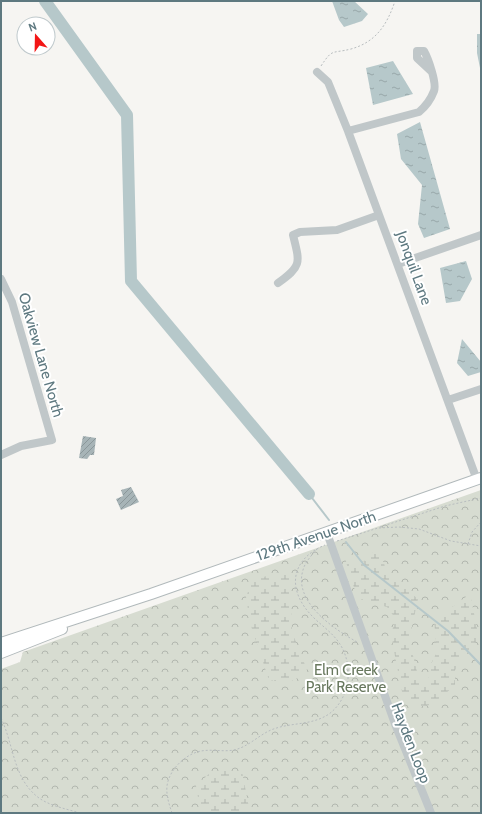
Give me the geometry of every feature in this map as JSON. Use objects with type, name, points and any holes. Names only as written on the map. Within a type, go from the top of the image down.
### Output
[{"type":"main road","name":"129th Avenue North","points":[[1,643],[151,594],[479,479]]},
{"type":"main road","name":"129th Avenue North","points":[[1,653],[140,600],[151,594]]},
{"type":"street","points":[[348,131],[419,112],[427,104],[435,89],[431,71]]},
{"type":"street","name":"Jonquil Lane","points":[[317,72],[328,82],[348,131],[479,479]]},
{"type":"street","points":[[278,283],[293,272],[299,258],[293,235],[300,232],[337,230],[379,215]]},
{"type":"street","points":[[398,264],[481,235]]},
{"type":"street","name":"Oakview Lane North","points":[[1,279],[12,302],[52,440],[21,446],[1,455]]},
{"type":"street","points":[[448,400],[481,389]]},
{"type":"street","points":[[327,533],[395,724],[431,813]]},
{"type":"path","points":[[317,72],[332,52],[358,46],[380,33],[388,20],[395,1]]},
{"type":"path","points":[[172,813],[167,794],[168,781],[176,767],[186,757],[204,750],[234,750],[272,729],[320,719],[332,711],[343,697],[348,676],[343,650],[337,639],[306,609],[296,589],[296,576],[299,565],[306,556],[317,548],[408,517],[481,498]]},
{"type":"path","points":[[468,544],[472,532],[481,522]]},
{"type":"path","points":[[378,528],[419,529],[451,541],[481,546]]},
{"type":"path","points":[[317,548],[303,570],[301,583],[305,597],[312,606],[339,631],[368,648]]},
{"type":"path","points":[[1,718],[18,771],[27,786],[40,798],[80,813]]},
{"type":"green space","name":"Elm Creek Park Reserve","points":[[481,490],[481,813],[1,813],[1,669],[20,662],[23,652]]},
{"type":"green space","points":[[378,545],[387,573],[418,599],[409,640],[421,687],[430,676],[431,664],[437,652],[434,620],[470,594],[477,628],[476,641],[455,670],[455,686],[430,705],[416,707],[403,697],[393,646],[392,632],[395,618],[387,607],[358,598],[349,574],[345,557],[358,565],[368,558]]},
{"type":"green space","points":[[287,569],[290,581],[292,632],[307,670],[294,680],[281,682],[269,680],[250,623],[246,597],[252,581]]},
{"type":"green space","points":[[212,771],[242,771],[250,813],[204,813],[200,809],[196,786]]},
{"type":"water","points":[[332,1],[354,1],[368,14],[362,21],[344,27],[339,20]]},
{"type":"water","points":[[477,34],[481,34],[481,73],[477,53]]},
{"type":"water","points":[[393,61],[413,94],[373,105],[366,68]]},
{"type":"water","points":[[420,122],[450,229],[424,238],[418,224],[422,185],[401,159],[397,134]]},
{"type":"water","points":[[466,261],[472,279],[460,301],[446,303],[440,268]]},
{"type":"water","points":[[462,339],[481,362],[481,372],[468,376],[457,363]]},
{"type":"building","points":[[83,436],[96,438],[94,455],[90,455],[87,459],[79,458]]},
{"type":"building","points":[[131,487],[139,502],[121,510],[116,499],[123,496],[121,490]]},
{"type":"waterway","points":[[45,1],[127,115],[131,281],[309,494]]},
{"type":"waterway","points":[[309,494],[329,520]]},
{"type":"waterway","points":[[346,542],[364,565],[448,631],[481,665]]}]
